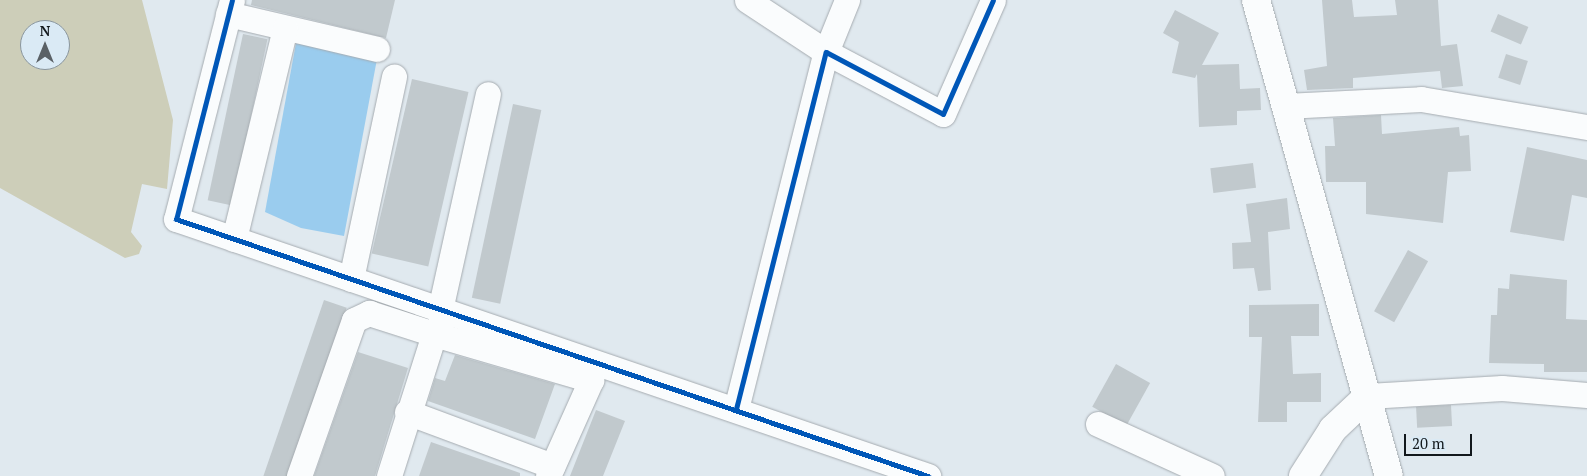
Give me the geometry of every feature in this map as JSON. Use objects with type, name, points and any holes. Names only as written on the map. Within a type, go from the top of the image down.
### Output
[{"type":"main road","points":[[1256,0],[1389,476]]},
{"type":"main road","points":[[1303,476],[1333,429],[1368,396]]},
{"type":"street","points":[[748,0],[826,52],[943,114],[993,0]]},
{"type":"street","points":[[736,409],[826,52],[847,0]]},
{"type":"street","points":[[377,49],[285,28],[230,7],[176,219],[443,311],[599,372]]},
{"type":"street","points":[[234,239],[285,28]]},
{"type":"street","points":[[351,279],[394,77]]},
{"type":"street","points":[[388,476],[407,412],[443,311],[488,94]]},
{"type":"street","points":[[1285,106],[1421,99],[1587,127]]},
{"type":"street","points":[[369,313],[375,288]]},
{"type":"street","points":[[298,476],[354,320],[369,313],[434,334],[599,372],[736,409],[928,476]]},
{"type":"street","points":[[407,412],[550,471],[599,372]]},
{"type":"street","points":[[1368,396],[1502,388],[1587,394]]},
{"type":"street","points":[[1098,424],[1212,476]]},
{"type":"green space","points":[[0,0],[142,0],[173,120],[167,189],[142,184],[131,232],[142,246],[139,254],[125,258],[0,188]]},
{"type":"water","points":[[296,43],[377,59],[344,236],[301,228],[265,212]]},
{"type":"building","points":[[252,0],[395,0],[386,38],[251,5]]},
{"type":"building","points":[[1322,0],[1352,0],[1354,17],[1397,15],[1395,0],[1438,0],[1441,46],[1457,44],[1463,86],[1442,88],[1440,71],[1353,78],[1353,88],[1307,90],[1304,70],[1327,66]]},
{"type":"building","points":[[1175,10],[1219,33],[1202,65],[1239,64],[1240,89],[1260,88],[1261,110],[1237,111],[1237,125],[1199,127],[1197,74],[1195,78],[1172,73],[1179,42],[1163,33]]},
{"type":"building","points":[[1498,14],[1528,27],[1521,44],[1491,31]]},
{"type":"building","points":[[243,34],[267,39],[232,205],[208,200]]},
{"type":"building","points":[[1506,54],[1528,61],[1520,85],[1498,78]]},
{"type":"building","points":[[412,79],[469,92],[428,266],[372,253]]},
{"type":"building","points":[[513,104],[541,110],[500,304],[472,298]]},
{"type":"building","points":[[1381,115],[1382,134],[1459,127],[1460,136],[1469,135],[1471,171],[1448,172],[1443,223],[1366,214],[1366,182],[1326,182],[1325,146],[1335,146],[1333,118]]},
{"type":"building","points":[[1527,147],[1587,160],[1587,198],[1572,195],[1564,241],[1510,232]]},
{"type":"building","points":[[1253,163],[1256,188],[1213,193],[1210,168]]},
{"type":"building","points":[[1287,198],[1290,229],[1268,232],[1271,290],[1258,291],[1254,268],[1233,269],[1232,243],[1251,242],[1246,204]]},
{"type":"building","points":[[1408,250],[1428,261],[1394,322],[1374,311]]},
{"type":"building","points":[[1510,274],[1567,280],[1566,319],[1587,320],[1587,372],[1544,372],[1544,364],[1489,363],[1491,315],[1497,315],[1498,288],[1509,289]]},
{"type":"building","points":[[324,300],[347,308],[289,476],[263,476]]},
{"type":"building","points":[[1319,304],[1319,336],[1291,336],[1293,374],[1321,373],[1321,402],[1287,402],[1287,422],[1258,422],[1262,337],[1249,337],[1249,305]]},
{"type":"building","points":[[358,352],[408,368],[375,476],[314,476]]},
{"type":"building","points":[[455,355],[555,384],[535,439],[428,401],[435,378],[445,381]]},
{"type":"building","points":[[1116,364],[1150,383],[1126,426],[1092,407]]},
{"type":"building","points":[[1451,405],[1452,426],[1417,428],[1416,407]]},
{"type":"building","points":[[596,410],[625,421],[603,476],[570,476]]},
{"type":"building","points":[[431,442],[520,473],[520,476],[419,476]]},
{"type":"cycle path","points":[[232,0],[176,219],[928,476]]},
{"type":"cycle path","points":[[736,409],[826,52],[943,114],[993,0]]}]
